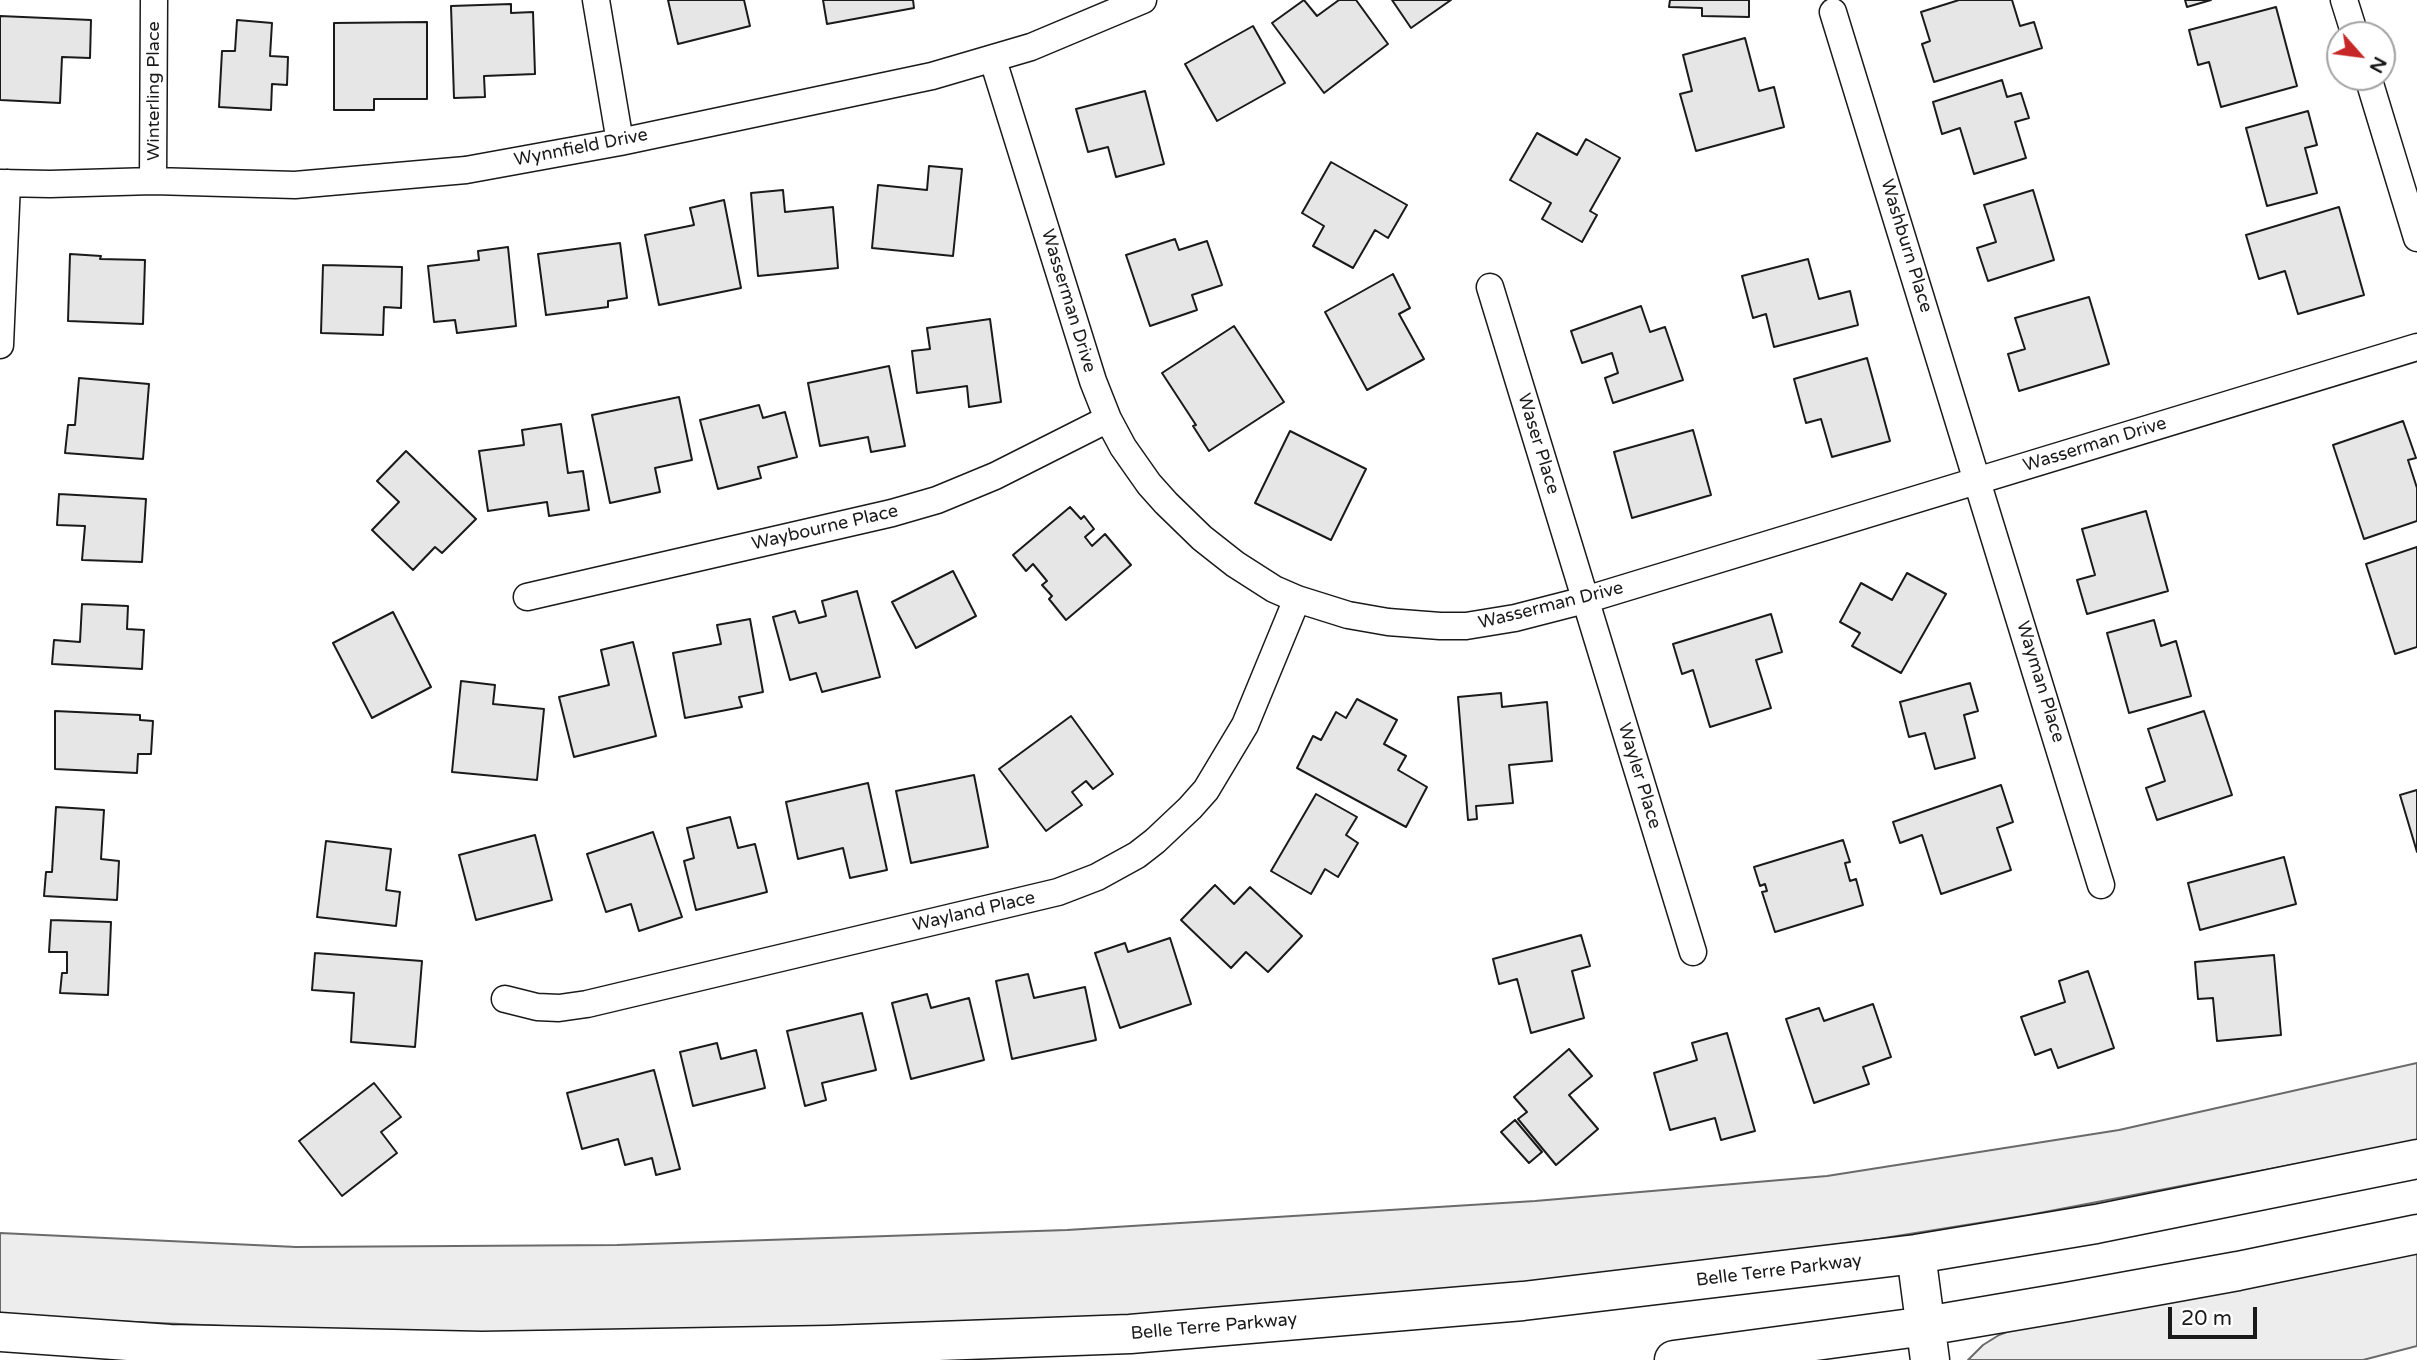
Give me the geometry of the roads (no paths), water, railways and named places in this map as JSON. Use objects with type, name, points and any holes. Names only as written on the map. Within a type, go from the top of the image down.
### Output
[{"type":"main road","name":"Belle Terre Parkway","points":[[0,1332],[170,1344],[482,1351],[816,1346],[1130,1334],[1523,1301],[1916,1254],[2096,1224],[2417,1159]]},
{"type":"main road","points":[[1674,1360],[1928,1343],[2238,1271],[2417,1234]]},
{"type":"main road","points":[[1916,1254],[1928,1343]]},
{"type":"street","name":"Winterling Place","points":[[153,181],[154,0]]},
{"type":"street","points":[[596,0],[620,142]]},
{"type":"street","name":"Wynnfield Drive","points":[[4,183],[153,181],[295,186],[466,170],[620,142],[932,76],[993,60],[1107,8],[1143,0]]},
{"type":"street","points":[[2344,0],[2351,21]]},
{"type":"street","name":"Washburn Place","points":[[1833,12],[1978,480]]},
{"type":"street","name":"Wasserman Drive","points":[[993,60],[1080,344],[1108,419],[1136,467],[1184,522],[1235,564],[1274,589],[1297,599],[1366,618],[1440,626],[1489,623],[1586,600],[2417,347]]},
{"type":"street","points":[[2372,91],[2417,238]]},
{"type":"street","points":[[0,345],[4,183]]},
{"type":"street","name":"Waser Place","points":[[1490,287],[1586,600]]},
{"type":"street","name":"Waybourne Place","points":[[527,597],[937,500],[995,476],[1108,419]]},
{"type":"street","name":"Wayman Place","points":[[1978,480],[2101,885]]},
{"type":"street","name":"Wayland Place","points":[[505,999],[547,1008],[587,1004],[1058,892],[1097,877],[1137,855],[1155,841],[1182,817],[1222,768],[1245,724],[1297,599]]},
{"type":"street","name":"Wayler Place","points":[[1586,600],[1693,952]]}]
